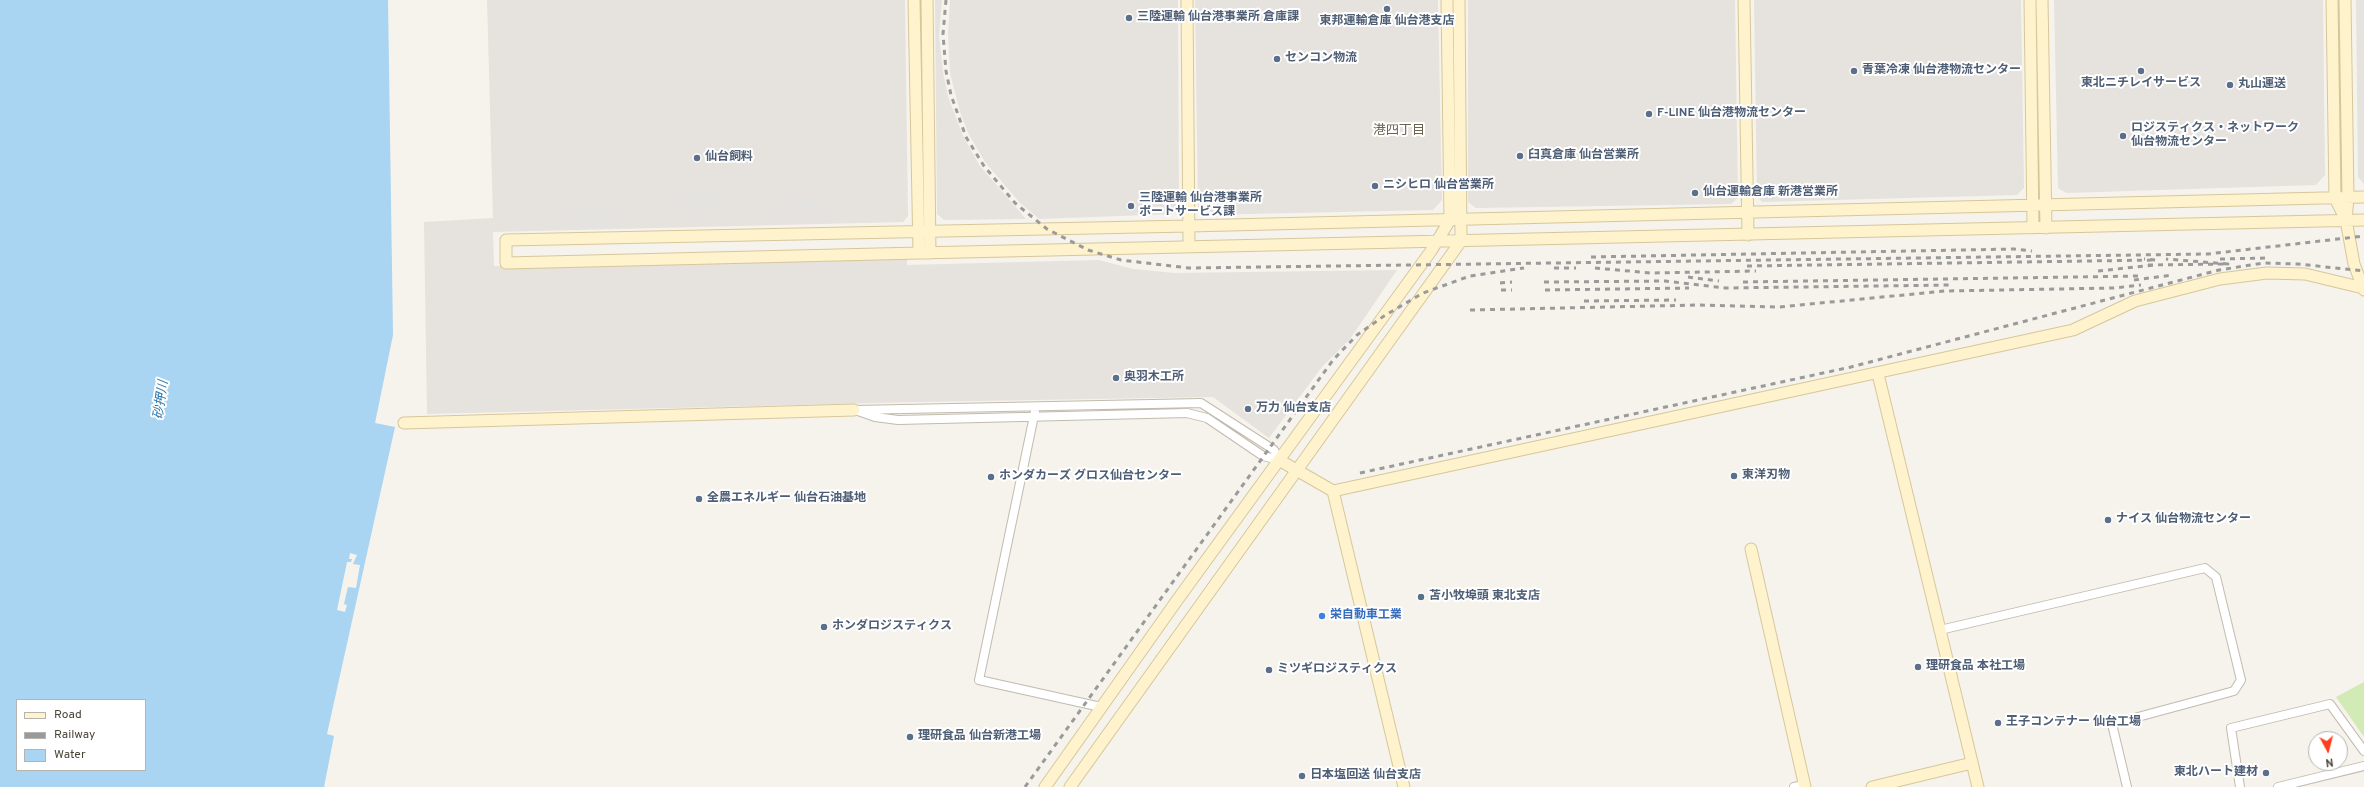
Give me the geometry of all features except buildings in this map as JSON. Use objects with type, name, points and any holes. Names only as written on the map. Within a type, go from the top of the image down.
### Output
[{"type":"street","points":[[914,0],[925,253]]},
{"type":"street","points":[[924,232],[927,0]]},
{"type":"street","points":[[1186,0],[1189,247]]},
{"type":"street","points":[[1045,787],[1101,707],[1437,242],[1450,220],[1447,0]]},
{"type":"street","points":[[1070,787],[1298,470],[1460,241],[1459,0]]},
{"type":"street","points":[[1744,0],[1748,235]]},
{"type":"street","points":[[2030,0],[2033,228]]},
{"type":"street","points":[[2042,0],[2046,228]]},
{"type":"street","points":[[2332,0],[2335,198],[2346,220]]},
{"type":"street","points":[[2345,0],[2348,198],[2346,220],[2354,264],[2363,289]]},
{"type":"street","points":[[2364,197],[1450,220],[506,240],[506,263],[2364,220]]},
{"type":"street","points":[[854,410],[875,417],[898,420],[1034,416],[1198,414],[1207,418],[1263,456],[1279,460],[1333,491],[1878,374],[2073,330],[2136,301],[2240,276],[2267,273],[2305,274],[2363,289]]},
{"type":"street","points":[[1878,374],[1978,787]]},
{"type":"street","points":[[404,423],[854,410],[1201,403],[1274,450],[1279,460]]},
{"type":"street","points":[[1037,406],[979,680],[1101,707]]},
{"type":"street","points":[[1333,491],[1404,787]]},
{"type":"street","points":[[1751,549],[1801,786]]},
{"type":"street","points":[[1940,630],[2205,568],[2216,577],[2242,680],[2234,691],[2112,724],[2126,787]]},
{"type":"street","points":[[2240,787],[2231,728],[2330,704],[2364,751]]},
{"type":"street","points":[[1872,787],[1972,763]]},
{"type":"street","points":[[2278,787],[2364,766]]},
{"type":"shaded area","points":[[487,0],[905,0],[908,216],[903,222],[493,232],[494,266],[907,259],[907,265],[1099,260],[1133,269],[1174,273],[1397,270],[1350,339],[1322,367],[1269,438],[1213,397],[916,402],[427,414],[424,222],[493,218]]},
{"type":"shaded area","points":[[935,0],[942,0],[939,36],[943,72],[948,96],[963,136],[980,166],[1026,219],[944,220],[937,214]]},
{"type":"shaded area","points":[[950,0],[1178,0],[1179,209],[1174,214],[1039,219],[1020,203],[985,162],[969,135],[960,112],[950,73],[948,34]]},
{"type":"shaded area","points":[[1195,0],[1438,0],[1442,200],[1433,210],[1202,215],[1198,209]]},
{"type":"shaded area","points":[[1468,0],[1735,0],[1738,198],[1731,204],[1476,208],[1468,202]]},
{"type":"shaded area","points":[[1754,0],[2021,0],[2024,188],[2017,195],[1762,202],[1757,196]]},
{"type":"shaded area","points":[[2054,0],[2323,0],[2325,175],[2316,185],[2066,193],[2058,188]]},
{"type":"shaded area","points":[[2356,0],[2364,0],[2364,184],[2358,177]]},
{"type":"shaded area","points":[[721,186],[721,206],[705,206],[705,220],[688,220],[688,206],[674,206],[674,187]]},
{"type":"shaded area","points":[[824,200],[825,220],[772,220],[772,201]]},
{"type":"shaded area","points":[[622,206],[622,226],[569,228],[568,207]]},
{"type":"green space","points":[[2364,682],[2364,737],[2336,697]]},
{"type":"water","name":"砂押川","points":[[0,0],[388,0],[393,335],[375,423],[395,427],[327,734],[334,736],[324,787],[0,787]]},
{"type":"pier","points":[[350,553],[357,555],[353,564],[360,565],[356,588],[348,587],[344,604],[347,605],[345,612],[337,610],[347,562],[351,562],[352,559],[349,559]]},
{"type":"railway","points":[[946,0],[943,34],[946,71],[951,95],[966,137],[984,166],[1015,203],[1047,229],[1088,250],[1121,260],[1189,268],[2208,254],[2364,236]]},
{"type":"railway","points":[[1591,257],[2014,249],[2032,251]]},
{"type":"railway","points":[[2220,259],[2268,258]]},
{"type":"railway","points":[[1747,266],[2156,260],[2144,259]]},
{"type":"railway","points":[[2148,265],[2228,264],[2166,259]]},
{"type":"railway","points":[[1360,473],[1851,367],[2219,270],[2264,263],[2298,264],[2364,271]]},
{"type":"railway","points":[[2098,271],[2154,265]]},
{"type":"railway","points":[[1025,787],[1333,360],[1357,335],[1384,316],[1423,293],[1470,276],[1524,268]]},
{"type":"railway","points":[[1554,268],[1576,268]]},
{"type":"railway","points":[[1595,268],[1651,273],[1756,271]]},
{"type":"railway","points":[[2134,280],[2173,275]]},
{"type":"railway","points":[[1743,282],[2141,276]]},
{"type":"railway","points":[[1688,277],[1719,281]]},
{"type":"railway","points":[[1544,282],[1665,281],[1725,288],[1952,285]]},
{"type":"railway","points":[[1500,283],[1512,282]]},
{"type":"railway","points":[[1470,310],[1699,305],[1779,307],[1945,291],[2114,288],[2141,285]]},
{"type":"railway","points":[[1545,290],[1689,288]]},
{"type":"railway","points":[[1501,290],[1512,290]]},
{"type":"railway","points":[[1584,301],[1676,300]]},
{"type":"place","name":"東邦運輸倉庫 仙台港支店","points":[[1387,9]]},
{"type":"place","name":"三陸運輸 仙台港事業所 倉庫課","points":[[1129,18]]},
{"type":"place","name":"センコン物流","points":[[1277,59]]},
{"type":"place","name":"青葉冷凍 仙台港物流センター","points":[[1854,71]]},
{"type":"place","name":"東北ニチレイサービス","points":[[2141,71]]},
{"type":"place","name":"丸山運送","points":[[2230,85]]},
{"type":"place","name":"F-LINE 仙台港物流センター","points":[[1649,114]]},
{"type":"place","name":"ロジスティクス・ネットワーク 仙台物流センター","points":[[2123,136]]},
{"type":"place","name":"臼真倉庫 仙台営業所","points":[[1520,156]]},
{"type":"place","name":"仙台飼料","points":[[697,158]]},
{"type":"place","name":"ニシヒロ 仙台営業所","points":[[1375,186]]},
{"type":"place","name":"仙台運輸倉庫 新港営業所","points":[[1695,193]]},
{"type":"place","name":"三陸運輸 仙台港事業所 ポートサービス課","points":[[1131,206]]},
{"type":"place","name":"奥羽木工所","points":[[1116,378]]},
{"type":"place","name":"万力 仙台支店","points":[[1248,409]]},
{"type":"place","name":"東洋刃物","points":[[1734,476]]},
{"type":"place","name":"ホンダカーズ グロス仙台センター","points":[[991,477]]},
{"type":"place","name":"全農エネルギー 仙台石油基地","points":[[699,499]]},
{"type":"place","name":"ナイス 仙台物流センター","points":[[2108,520]]},
{"type":"place","name":"苫小牧埠頭 東北支店","points":[[1421,597]]},
{"type":"place","name":"栄自動車工業","points":[[1322,616]]},
{"type":"place","name":"ホンダロジスティクス","points":[[824,627]]},
{"type":"place","name":"理研食品 本社工場","points":[[1918,667]]},
{"type":"place","name":"ミツギロジスティクス","points":[[1269,670]]},
{"type":"place","name":"王子コンテナー 仙台工場","points":[[1998,723]]},
{"type":"place","name":"理研食品 仙台新港工場","points":[[910,737]]},
{"type":"place","name":"東北ハート建材","points":[[2266,773]]},
{"type":"place","name":"日本塩回送 仙台支店","points":[[1302,776]]},
{"type":"district","name":"港四丁目","points":[[1399,131]]}]
